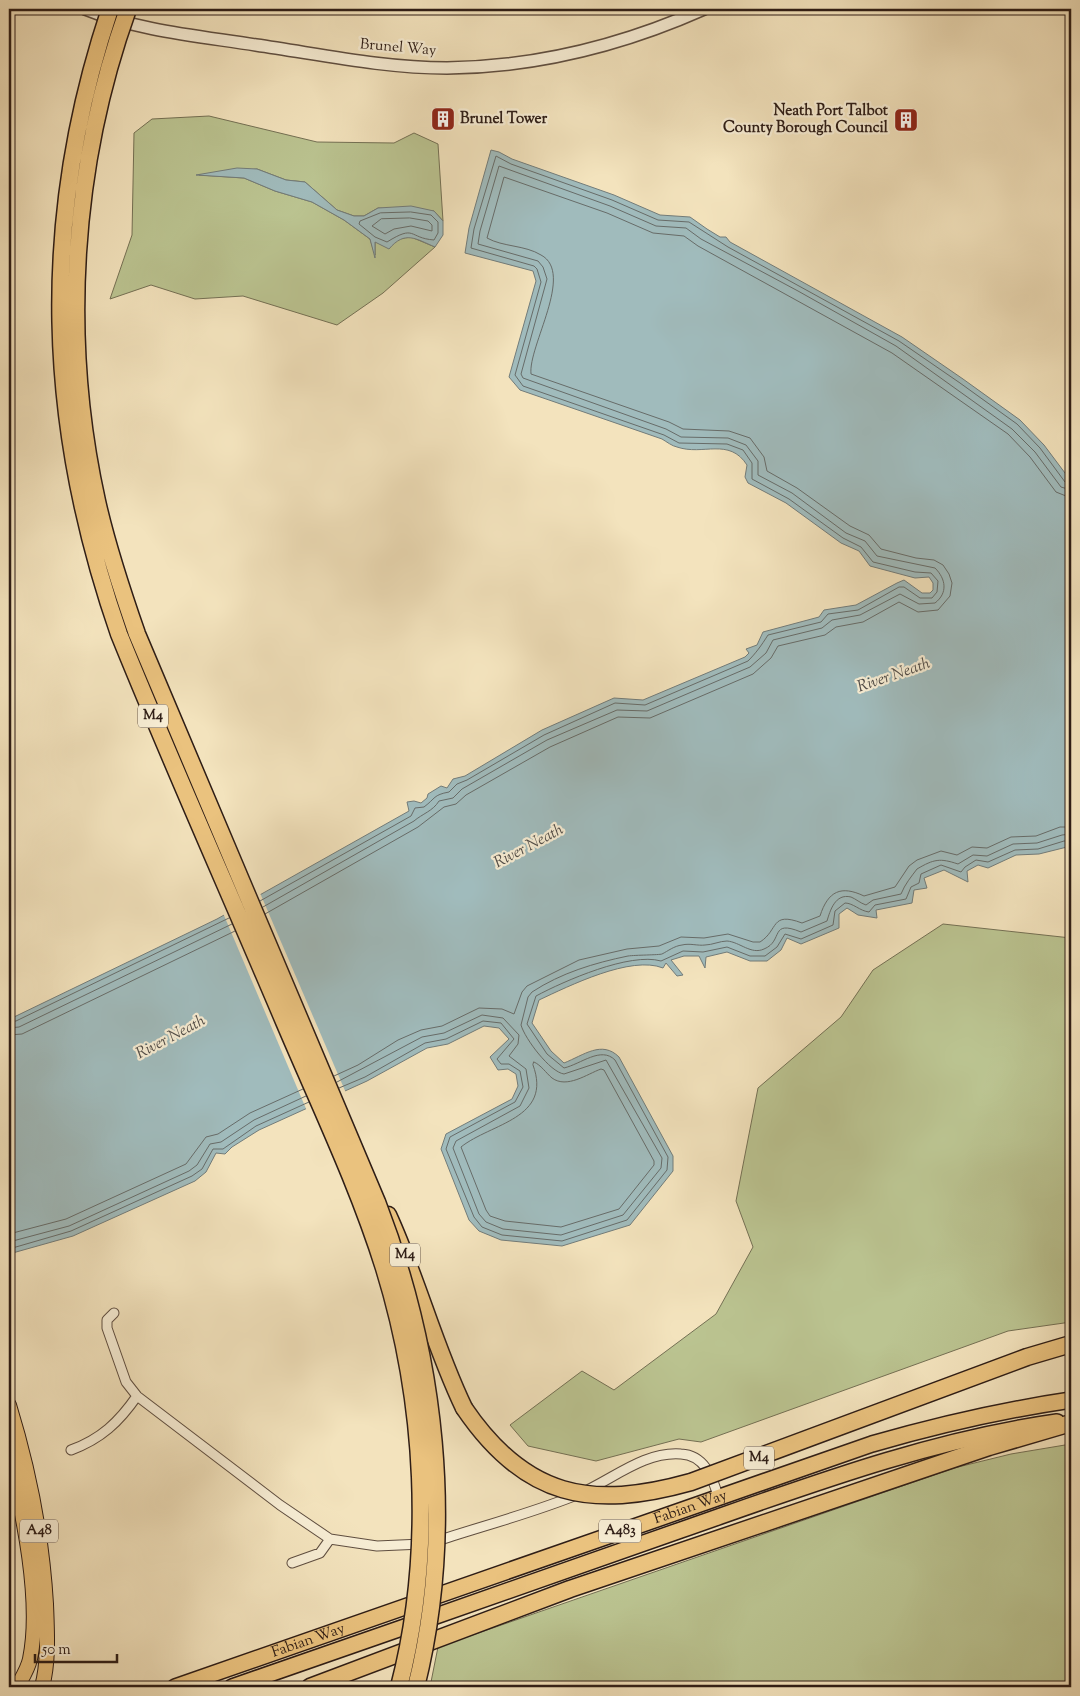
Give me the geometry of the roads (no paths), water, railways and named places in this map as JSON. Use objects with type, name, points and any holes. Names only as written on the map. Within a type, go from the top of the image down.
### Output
[{"type":"highway","name":"M4","points":[[110,9],[95,58],[78,128],[62,241],[60,331],[71,456],[95,560],[119,634],[342,1159],[374,1239],[393,1300],[409,1376],[420,1486],[416,1583],[399,1687]]},
{"type":"highway","name":"M4","points":[[128,9],[98,110],[81,220],[77,287],[77,343],[82,408],[91,473],[114,566],[137,634],[337,1106],[396,1253],[418,1338],[430,1412],[435,1468],[434,1563],[428,1626],[416,1687]]},
{"type":"highway","name":"M4","points":[[337,1106],[399,1238],[445,1368],[464,1408],[478,1428],[505,1458],[534,1477],[567,1491],[596,1496],[623,1496],[652,1492],[691,1482],[1027,1357],[1071,1344]]},
{"type":"highway","name":"Fabian Way","points":[[175,1687],[872,1444],[931,1427],[1014,1408],[1071,1400]]},
{"type":"highway","name":"Fabian Way","points":[[232,1687],[830,1478],[885,1461],[990,1434],[1071,1422]]},
{"type":"highway","points":[[310,1687],[570,1589],[989,1446],[1071,1422]]},
{"type":"main road","name":"A48","points":[[9,1405],[22,1448],[38,1522],[45,1594],[46,1660],[42,1687]]},
{"type":"main road","name":"A48","points":[[9,1455],[30,1570],[33,1607],[30,1660],[18,1687]]},
{"type":"street","name":"Brunel Way","points":[[86,9],[142,26],[206,37],[366,61],[447,68],[522,61],[604,46],[704,9]]},
{"type":"street","points":[[114,1313],[107,1320],[106,1328],[126,1382],[137,1396],[280,1505],[330,1539],[377,1546],[426,1544],[580,1494],[634,1465],[662,1455],[682,1454],[698,1459],[714,1482],[718,1497]]},
{"type":"street","points":[[71,1450],[90,1442],[108,1431],[123,1416],[137,1396]]},
{"type":"street","points":[[292,1563],[320,1553],[330,1539]]},
{"type":"water","name":"River Neath","points":[[491,150],[614,195],[660,215],[690,217],[720,237],[726,237],[730,242],[902,337],[1020,420],[1044,445],[1071,481],[1071,846],[1039,854],[1016,855],[988,868],[978,865],[967,871],[968,882],[944,870],[924,878],[927,888],[914,890],[912,903],[876,910],[877,918],[858,915],[847,908],[839,914],[839,928],[801,944],[787,938],[781,950],[767,961],[750,961],[727,952],[706,957],[705,968],[699,956],[684,956],[671,960],[683,975],[677,976],[666,963],[663,968],[650,965],[634,966],[583,980],[539,1000],[532,1023],[551,1051],[564,1063],[599,1049],[613,1052],[619,1057],[673,1156],[673,1171],[630,1225],[562,1246],[501,1240],[479,1231],[469,1220],[441,1149],[446,1134],[512,1099],[518,1086],[516,1074],[508,1069],[498,1070],[490,1057],[509,1039],[499,1028],[484,1026],[448,1044],[427,1048],[367,1081],[259,1130],[232,1147],[225,1154],[216,1153],[206,1172],[195,1181],[73,1236],[9,1254],[9,1017],[14,1017],[217,919],[409,811],[407,802],[421,803],[427,798],[428,794],[441,786],[447,788],[453,779],[465,776],[542,730],[614,698],[643,700],[745,657],[749,653],[746,649],[757,645],[763,632],[819,617],[824,610],[856,605],[904,580],[922,593],[930,593],[933,590],[933,583],[929,577],[915,578],[870,566],[859,551],[841,543],[786,503],[748,483],[745,477],[747,465],[732,452],[724,449],[696,450],[675,446],[662,439],[520,390],[509,377],[536,281],[533,271],[465,253],[469,228]]},
{"type":"water","points":[[237,168],[257,169],[286,180],[305,182],[337,210],[354,216],[364,216],[378,208],[411,206],[434,211],[443,221],[443,235],[435,247],[411,238],[400,240],[389,249],[375,242],[375,258],[370,239],[344,220],[312,202],[275,191],[244,178],[196,175]]},
{"type":"place","name":"Brunel Tower","points":[[443,119]]},
{"type":"place","name":"Neath Port Talbot County Borough Council","points":[[906,120]]}]
